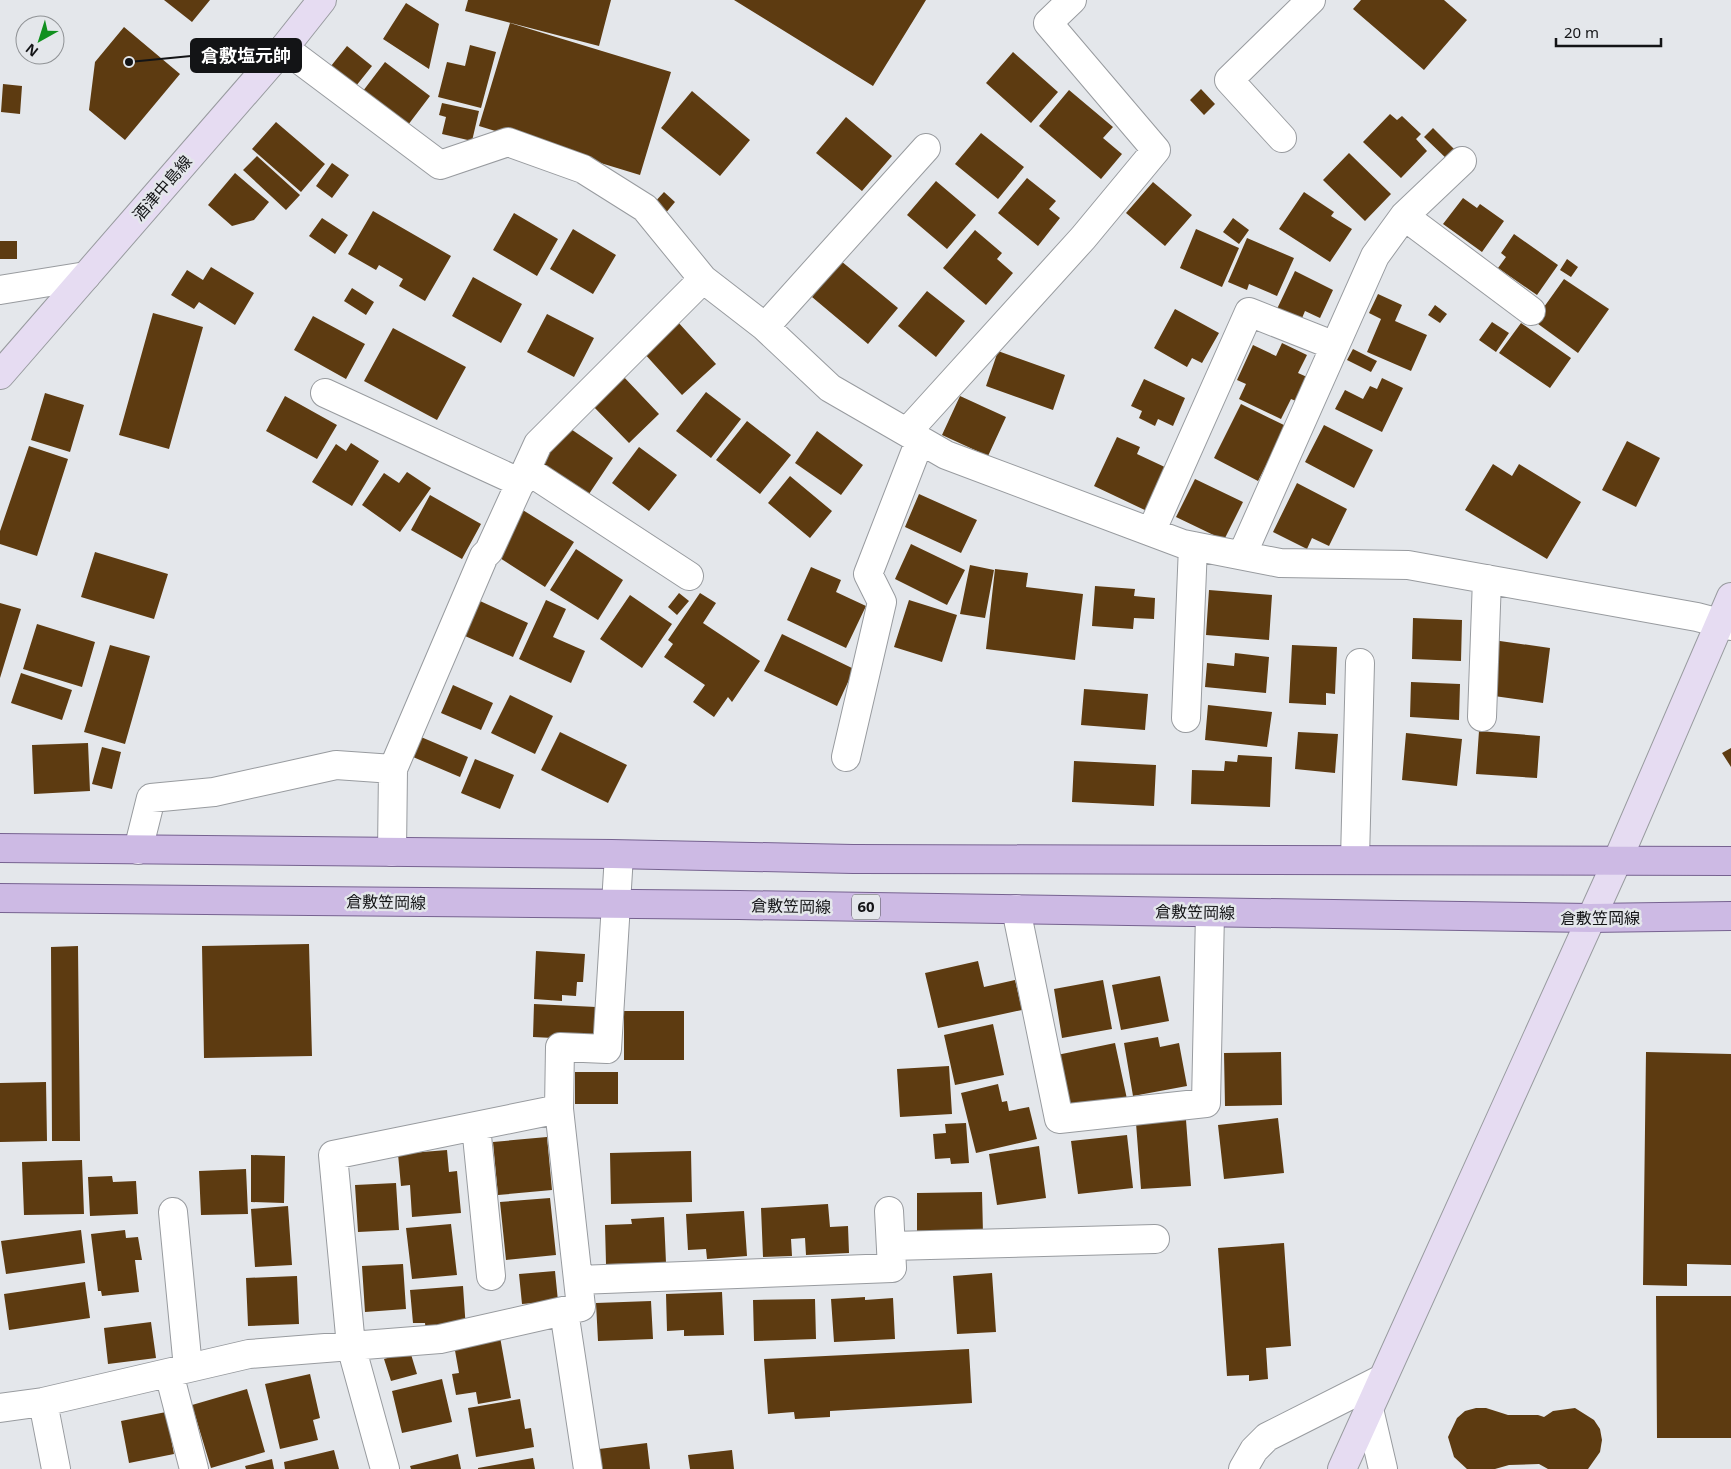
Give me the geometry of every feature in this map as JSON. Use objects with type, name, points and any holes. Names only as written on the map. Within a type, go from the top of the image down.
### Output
[{"type":"main road","points":[[0,848],[619,854],[853,859],[1618,859],[1731,861]]},
{"type":"main road","name":"倉敷笠岡線","points":[[0,898],[1016,909],[1590,918],[1731,916]]},
{"type":"street","name":"酒津中島線","points":[[0,375],[284,48],[322,0]]},
{"type":"street","points":[[846,757],[882,602],[868,574],[913,436],[1156,150],[1048,23],[1072,0]]},
{"type":"street","points":[[1282,138],[1229,80],[1311,0]]},
{"type":"street","points":[[284,48],[440,165],[508,142],[583,169],[645,208],[703,279],[765,328],[830,388],[946,455],[1193,546],[1280,563],[1408,565],[1725,624]]},
{"type":"street","points":[[765,328],[926,148]]},
{"type":"street","points":[[1242,555],[1375,256],[1404,216],[1462,161]]},
{"type":"street","points":[[1404,216],[1531,311]]},
{"type":"street","points":[[0,290],[86,276]]},
{"type":"street","points":[[392,852],[393,769],[484,556],[489,551],[538,444],[703,279]]},
{"type":"street","points":[[1151,532],[1249,312],[1335,346]]},
{"type":"street","points":[[325,393],[524,477],[689,576]]},
{"type":"street","points":[[1186,718],[1193,546]]},
{"type":"street","points":[[1482,717],[1487,579]]},
{"type":"street","points":[[1342,1469],[1590,918],[1725,624],[1731,597]]},
{"type":"street","points":[[1355,859],[1360,663]]},
{"type":"street","points":[[138,850],[151,798],[214,792],[336,765],[393,769]]},
{"type":"street","points":[[0,1408],[43,1402],[249,1354],[440,1339],[581,1307],[559,1109],[560,1047],[607,1049],[619,854]]},
{"type":"street","points":[[1016,909],[1059,1119],[1206,1103],[1210,913]]},
{"type":"street","points":[[384,1469],[351,1346],[333,1155],[559,1109]]},
{"type":"street","points":[[476,1126],[491,1276]]},
{"type":"street","points":[[578,1280],[892,1268],[889,1211]]},
{"type":"street","points":[[173,1212],[179,1370],[194,1469]]},
{"type":"street","points":[[891,1246],[1155,1239]]},
{"type":"street","points":[[564,1311],[588,1469]]},
{"type":"street","points":[[1243,1469],[1254,1450],[1268,1437],[1382,1379]]},
{"type":"street","points":[[43,1402],[56,1469]]},
{"type":"street","points":[[1369,1409],[1383,1469]]},
{"type":"building","points":[[164,0],[210,0],[192,22]]},
{"type":"building","points":[[468,0],[611,0],[599,46],[465,11]]},
{"type":"building","points":[[734,0],[926,0],[873,86]]},
{"type":"building","points":[[1361,0],[1444,0],[1467,20],[1424,70],[1353,9]]},
{"type":"building","points":[[406,3],[439,24],[429,69],[383,39]]},
{"type":"building","points":[[510,23],[671,72],[640,175],[479,126]]},
{"type":"building","points":[[124,27],[180,74],[125,140],[89,110],[95,62]]},
{"type":"building","points":[[470,45],[496,52],[481,108],[438,97],[447,62],[465,66]]},
{"type":"building","points":[[347,46],[372,66],[352,91],[327,71]]},
{"type":"building","points":[[1013,52],[1058,92],[1031,123],[986,83]]},
{"type":"building","points":[[385,62],[430,96],[408,125],[363,91]]},
{"type":"building","points":[[3,84],[22,86],[20,114],[1,112]]},
{"type":"building","points":[[1201,89],[1215,104],[1204,115],[1190,100]]},
{"type":"building","points":[[1069,90],[1113,127],[1103,138],[1122,154],[1101,179],[1039,126]]},
{"type":"building","points":[[692,91],[750,140],[720,176],[661,128]]},
{"type":"building","points":[[442,103],[479,111],[472,141],[442,134],[446,117],[439,115]]},
{"type":"building","points":[[1390,114],[1397,120],[1402,116],[1421,134],[1416,139],[1427,151],[1401,178],[1363,142]]},
{"type":"building","points":[[846,117],[892,156],[862,191],[816,153]]},
{"type":"building","points":[[276,122],[325,164],[301,192],[252,149]]},
{"type":"building","points":[[1433,128],[1458,153],[1449,161],[1424,137]]},
{"type":"building","points":[[981,133],[1024,167],[998,199],[955,164]]},
{"type":"building","points":[[1349,153],[1391,194],[1365,221],[1323,180]]},
{"type":"building","points":[[257,156],[300,195],[286,210],[243,170]]},
{"type":"building","points":[[332,163],[349,175],[332,198],[316,186]]},
{"type":"building","points":[[235,173],[269,202],[254,220],[232,226],[208,205]]},
{"type":"building","points":[[1027,178],[1056,201],[1049,209],[1060,218],[1038,246],[998,213]]},
{"type":"building","points":[[936,181],[976,215],[947,249],[907,215]]},
{"type":"building","points":[[1153,182],[1192,215],[1165,246],[1126,213]]},
{"type":"building","points":[[664,192],[675,202],[664,215],[653,204]]},
{"type":"building","points":[[1304,192],[1334,212],[1331,216],[1352,229],[1330,262],[1279,229]]},
{"type":"building","points":[[1463,198],[1477,208],[1480,204],[1504,221],[1482,252],[1443,224]]},
{"type":"building","points":[[373,211],[451,256],[425,301],[399,286],[403,279],[379,265],[376,270],[348,254]]},
{"type":"building","points":[[514,213],[558,239],[537,276],[493,250]]},
{"type":"building","points":[[322,218],[348,235],[335,254],[309,236]]},
{"type":"building","points":[[1233,218],[1249,230],[1239,244],[1223,232]]},
{"type":"building","points":[[573,229],[616,255],[593,294],[550,269]]},
{"type":"building","points":[[1196,229],[1239,248],[1222,287],[1180,268]]},
{"type":"building","points":[[975,230],[1002,253],[997,259],[1013,273],[986,305],[943,268]]},
{"type":"building","points":[[1514,234],[1558,265],[1537,295],[1498,268],[1506,257],[1501,253]]},
{"type":"building","points":[[1247,238],[1294,258],[1277,296],[1249,284],[1247,290],[1228,282]]},
{"type":"building","points":[[0,241],[17,241],[17,259],[0,259]]},
{"type":"building","points":[[1567,259],[1578,267],[1571,277],[1560,270]]},
{"type":"building","points":[[841,261],[898,308],[868,344],[812,297]]},
{"type":"building","points":[[211,267],[254,293],[235,325],[199,302],[194,309],[171,295],[187,270],[203,280]]},
{"type":"building","points":[[1295,271],[1333,290],[1320,318],[1305,311],[1300,323],[1276,311]]},
{"type":"building","points":[[473,277],[522,304],[501,343],[452,316]]},
{"type":"building","points":[[1564,279],[1609,309],[1578,353],[1534,321]]},
{"type":"building","points":[[352,288],[374,302],[366,315],[344,301]]},
{"type":"building","points":[[927,291],[965,321],[936,357],[898,326]]},
{"type":"building","points":[[1378,294],[1402,305],[1395,321],[1427,335],[1411,371],[1367,352],[1381,319],[1369,313]]},
{"type":"building","points":[[1435,305],[1447,314],[1440,323],[1428,315]]},
{"type":"building","points":[[1175,309],[1219,333],[1202,363],[1192,358],[1187,367],[1154,348]]},
{"type":"building","points":[[153,313],[203,327],[169,449],[119,435]]},
{"type":"building","points":[[547,314],[594,338],[574,377],[527,352]]},
{"type":"building","points":[[313,316],[365,344],[346,379],[294,350]]},
{"type":"building","points":[[677,321],[716,364],[682,395],[643,352]]},
{"type":"building","points":[[1492,322],[1509,333],[1496,352],[1479,340]]},
{"type":"building","points":[[1521,323],[1571,358],[1550,388],[1499,353]]},
{"type":"building","points":[[393,328],[466,367],[437,420],[364,381]]},
{"type":"building","points":[[1282,343],[1307,355],[1298,373],[1307,377],[1296,401],[1291,399],[1281,419],[1239,399],[1246,384],[1237,380],[1253,345],[1276,356]]},
{"type":"building","points":[[1353,349],[1377,361],[1371,372],[1347,360]]},
{"type":"building","points":[[998,351],[1065,375],[1053,410],[986,386]]},
{"type":"building","points":[[622,375],[659,414],[629,443],[591,404]]},
{"type":"building","points":[[1382,378],[1403,388],[1382,432],[1335,409],[1345,390],[1363,399],[1370,386],[1377,389]]},
{"type":"building","points":[[1144,379],[1185,398],[1173,426],[1158,419],[1155,426],[1139,418],[1142,411],[1131,406]]},
{"type":"building","points":[[706,392],[741,419],[711,458],[676,431]]},
{"type":"building","points":[[45,393],[84,405],[70,452],[31,440]]},
{"type":"building","points":[[285,396],[337,425],[317,459],[266,431]]},
{"type":"building","points":[[960,396],[1006,417],[988,456],[942,435]]},
{"type":"building","points":[[1241,404],[1286,426],[1258,481],[1214,458]]},
{"type":"building","points":[[747,421],[791,455],[760,494],[716,460]]},
{"type":"building","points":[[565,425],[613,458],[589,494],[540,462]]},
{"type":"building","points":[[1324,425],[1373,450],[1354,488],[1305,462]]},
{"type":"building","points":[[817,431],[863,465],[841,495],[795,463]]},
{"type":"building","points":[[1117,437],[1140,447],[1137,454],[1169,469],[1149,512],[1094,486]]},
{"type":"building","points":[[1627,441],[1660,458],[1636,507],[1602,490]]},
{"type":"building","points":[[351,443],[379,461],[352,506],[312,482],[336,444],[346,451]]},
{"type":"building","points":[[29,446],[68,459],[37,556],[0,544],[0,531]]},
{"type":"building","points":[[639,447],[677,475],[649,511],[612,483]]},
{"type":"building","points":[[1493,464],[1512,476],[1519,464],[1581,502],[1547,559],[1465,510]]},
{"type":"building","points":[[407,472],[431,488],[400,532],[362,505],[384,473],[399,483]]},
{"type":"building","points":[[790,476],[832,511],[810,538],[768,503]]},
{"type":"building","points":[[1195,479],[1243,502],[1224,540],[1176,517]]},
{"type":"building","points":[[1297,483],[1347,509],[1329,546],[1312,538],[1307,549],[1273,532]]},
{"type":"building","points":[[919,494],[977,520],[961,553],[905,527]]},
{"type":"building","points":[[430,495],[481,524],[462,559],[411,530]]},
{"type":"building","points":[[518,507],[574,542],[545,587],[489,551]]},
{"type":"building","points":[[911,544],[965,570],[947,605],[895,579]]},
{"type":"building","points":[[576,549],[623,580],[598,620],[550,590]]},
{"type":"building","points":[[95,552],[168,574],[154,619],[81,597]]},
{"type":"building","points":[[970,565],[994,570],[985,618],[960,614]]},
{"type":"building","points":[[811,567],[841,580],[836,592],[866,606],[846,648],[787,620]]},
{"type":"building","points":[[995,569],[1028,573],[1026,587],[1083,594],[1075,660],[986,649]]},
{"type":"building","points":[[1095,586],[1135,589],[1134,596],[1155,598],[1154,619],[1134,618],[1133,629],[1092,626]]},
{"type":"building","points":[[1209,590],[1272,595],[1269,640],[1206,635]]},
{"type":"building","points":[[679,593],[689,601],[677,615],[668,607]]},
{"type":"building","points":[[700,593],[716,603],[703,623],[760,661],[732,702],[728,697],[714,717],[693,702],[705,685],[664,657],[673,644],[668,640]]},
{"type":"building","points":[[630,595],[672,624],[642,668],[600,639]]},
{"type":"building","points":[[546,600],[566,609],[553,637],[585,651],[571,683],[519,659]]},
{"type":"building","points":[[909,600],[957,615],[942,662],[894,647]]},
{"type":"building","points":[[480,601],[528,623],[513,657],[465,636]]},
{"type":"building","points":[[0,603],[21,609],[0,678]]},
{"type":"building","points":[[1413,618],[1462,620],[1461,661],[1412,659]]},
{"type":"building","points":[[37,624],[95,642],[82,687],[23,669]]},
{"type":"building","points":[[782,634],[854,669],[837,706],[764,671]]},
{"type":"building","points":[[1493,640],[1550,648],[1543,703],[1487,695]]},
{"type":"building","points":[[110,645],[150,656],[125,744],[84,732]]},
{"type":"building","points":[[1292,645],[1337,647],[1335,694],[1326,693],[1326,705],[1289,703]]},
{"type":"building","points":[[1235,653],[1269,657],[1266,693],[1205,687],[1207,663],[1234,666]]},
{"type":"building","points":[[21,673],[72,690],[62,720],[11,703]]},
{"type":"building","points":[[1411,682],[1460,684],[1459,720],[1410,717]]},
{"type":"building","points":[[453,685],[493,703],[481,730],[441,713]]},
{"type":"building","points":[[1084,689],[1148,694],[1145,730],[1081,725]]},
{"type":"building","points":[[510,695],[553,716],[535,754],[491,733]]},
{"type":"building","points":[[1208,705],[1272,712],[1267,747],[1205,740]]},
{"type":"building","points":[[1479,731],[1540,736],[1537,778],[1476,774]]},
{"type":"building","points":[[560,732],[627,765],[608,803],[541,770]]},
{"type":"building","points":[[1298,732],[1338,734],[1335,773],[1295,769]]},
{"type":"building","points":[[1406,733],[1462,739],[1457,786],[1402,780]]},
{"type":"building","points":[[421,737],[468,757],[460,777],[413,757]]},
{"type":"building","points":[[88,743],[90,791],[34,794],[32,745]]},
{"type":"building","points":[[102,747],[121,752],[112,789],[92,784]]},
{"type":"building","points":[[1731,748],[1731,767],[1722,753]]},
{"type":"building","points":[[1238,755],[1272,757],[1270,807],[1191,804],[1192,770],[1224,771],[1225,761],[1237,762]]},
{"type":"building","points":[[475,759],[514,775],[500,809],[461,793]]},
{"type":"building","points":[[1074,761],[1156,765],[1154,806],[1072,802]]},
{"type":"building","points":[[309,944],[312,1056],[204,1058],[202,946]]},
{"type":"building","points":[[78,946],[80,1141],[52,1141],[51,947]]},
{"type":"building","points":[[536,951],[585,954],[583,982],[577,982],[576,996],[562,995],[562,1001],[534,999]]},
{"type":"building","points":[[978,961],[984,987],[1015,980],[1022,1010],[938,1028],[925,973]]},
{"type":"building","points":[[1160,976],[1169,1021],[1121,1030],[1112,985]]},
{"type":"building","points":[[1103,980],[1112,1029],[1062,1038],[1054,989]]},
{"type":"building","points":[[534,1004],[596,1007],[594,1040],[533,1037]]},
{"type":"building","points":[[624,1011],[684,1011],[684,1060],[624,1060]]},
{"type":"building","points":[[993,1024],[1004,1075],[955,1085],[944,1035]]},
{"type":"building","points":[[1158,1037],[1160,1047],[1179,1043],[1187,1086],[1133,1096],[1124,1043]]},
{"type":"building","points":[[1115,1043],[1127,1099],[1068,1111],[1057,1055]]},
{"type":"building","points":[[1281,1052],[1282,1105],[1225,1106],[1224,1053]]},
{"type":"building","points":[[1646,1052],[1731,1054],[1731,1265],[1687,1264],[1687,1286],[1643,1285]]},
{"type":"building","points":[[949,1066],[952,1114],[900,1117],[897,1069]]},
{"type":"building","points":[[575,1072],[618,1072],[618,1104],[575,1104]]},
{"type":"building","points":[[46,1082],[47,1141],[0,1142],[0,1083]]},
{"type":"building","points":[[998,1084],[1002,1102],[1007,1101],[1009,1111],[1029,1107],[1037,1139],[976,1153],[961,1093]]},
{"type":"building","points":[[1278,1118],[1284,1173],[1224,1179],[1218,1125]]},
{"type":"building","points":[[1186,1120],[1191,1186],[1141,1189],[1136,1123]]},
{"type":"building","points":[[966,1123],[969,1163],[951,1164],[950,1158],[935,1159],[933,1134],[946,1133],[945,1124]]},
{"type":"building","points":[[1127,1135],[1133,1188],[1078,1194],[1071,1141]]},
{"type":"building","points":[[547,1137],[552,1190],[498,1195],[493,1142]]},
{"type":"building","points":[[1039,1146],[1046,1198],[997,1205],[989,1154]]},
{"type":"building","points":[[447,1150],[449,1172],[457,1171],[461,1213],[412,1217],[410,1185],[401,1186],[398,1154]]},
{"type":"building","points":[[691,1151],[692,1202],[611,1204],[610,1153]]},
{"type":"building","points":[[251,1155],[285,1156],[284,1203],[251,1202]]},
{"type":"building","points":[[82,1160],[84,1214],[24,1215],[22,1162]]},
{"type":"building","points":[[246,1169],[248,1214],[201,1215],[199,1171]]},
{"type":"building","points":[[112,1176],[113,1182],[136,1181],[138,1214],[90,1216],[88,1177]]},
{"type":"building","points":[[396,1183],[399,1230],[358,1232],[355,1185]]},
{"type":"building","points":[[982,1192],[983,1234],[917,1236],[917,1193]]},
{"type":"building","points":[[550,1198],[556,1255],[506,1260],[500,1202]]},
{"type":"building","points":[[828,1204],[830,1227],[848,1226],[849,1253],[806,1255],[805,1238],[791,1239],[792,1256],[763,1257],[761,1208]]},
{"type":"building","points":[[288,1206],[292,1265],[255,1267],[251,1209]]},
{"type":"building","points":[[744,1211],[747,1256],[707,1259],[706,1249],[688,1250],[686,1214]]},
{"type":"building","points":[[664,1217],[666,1263],[606,1264],[605,1225],[632,1224],[631,1219]]},
{"type":"building","points":[[451,1224],[457,1275],[412,1279],[406,1228]]},
{"type":"building","points":[[81,1230],[85,1263],[6,1274],[1,1241]]},
{"type":"building","points":[[125,1230],[126,1238],[138,1237],[142,1260],[135,1260],[139,1292],[102,1296],[101,1291],[98,1291],[91,1234]]},
{"type":"building","points":[[1284,1243],[1291,1346],[1266,1348],[1268,1379],[1249,1381],[1249,1375],[1227,1376],[1218,1248]]},
{"type":"building","points":[[403,1264],[406,1309],[365,1312],[362,1266]]},
{"type":"building","points":[[555,1271],[558,1301],[522,1304],[519,1274]]},
{"type":"building","points":[[992,1273],[996,1332],[957,1334],[953,1276]]},
{"type":"building","points":[[297,1276],[299,1324],[248,1326],[246,1278]]},
{"type":"building","points":[[85,1282],[90,1318],[9,1330],[4,1294]]},
{"type":"building","points":[[463,1286],[466,1330],[426,1333],[425,1323],[413,1323],[410,1290]]},
{"type":"building","points":[[722,1292],[724,1335],[684,1336],[684,1330],[667,1331],[666,1294]]},
{"type":"building","points":[[1656,1296],[1731,1296],[1731,1438],[1657,1438]]},
{"type":"building","points":[[865,1297],[865,1300],[893,1298],[895,1339],[834,1342],[831,1299]]},
{"type":"building","points":[[815,1299],[816,1339],[754,1341],[753,1300]]},
{"type":"building","points":[[651,1301],[653,1339],[598,1341],[596,1303]]},
{"type":"building","points":[[151,1322],[156,1358],[108,1364],[104,1328]]},
{"type":"building","points":[[500,1337],[511,1398],[478,1404],[476,1392],[456,1395],[452,1374],[459,1373],[454,1345]]},
{"type":"building","points":[[969,1349],[972,1403],[830,1411],[830,1417],[795,1419],[794,1412],[768,1414],[764,1359]]},
{"type":"building","points":[[410,1351],[417,1374],[391,1381],[384,1359]]},
{"type":"building","points":[[310,1374],[320,1418],[313,1420],[318,1440],[280,1449],[265,1384]]},
{"type":"building","points":[[442,1379],[452,1422],[402,1433],[392,1391]]},
{"type":"building","points":[[247,1389],[265,1452],[211,1468],[192,1405]]},
{"type":"building","points":[[520,1399],[525,1429],[531,1428],[534,1447],[476,1457],[468,1408]]},
{"type":"building","points":[[1486,1408],[1508,1415],[1538,1415],[1544,1417],[1553,1411],[1575,1408],[1594,1420],[1600,1429],[1602,1440],[1600,1452],[1588,1469],[1548,1469],[1539,1464],[1509,1465],[1495,1469],[1467,1469],[1454,1457],[1448,1437],[1457,1418],[1465,1411]]},
{"type":"building","points":[[166,1412],[174,1454],[129,1463],[121,1421]]},
{"type":"building","points":[[647,1443],[650,1469],[602,1469],[599,1449]]},
{"type":"building","points":[[334,1450],[339,1469],[285,1469],[284,1462]]},
{"type":"building","points":[[732,1450],[734,1469],[690,1469],[688,1455]]},
{"type":"building","points":[[458,1454],[461,1469],[411,1469],[410,1466]]},
{"type":"building","points":[[533,1458],[535,1469],[478,1469],[478,1468]]},
{"type":"building","points":[[272,1459],[274,1469],[246,1469],[245,1466]]},
{"type":"place","name":"倉敷塩元帥","points":[[129,62]]}]
